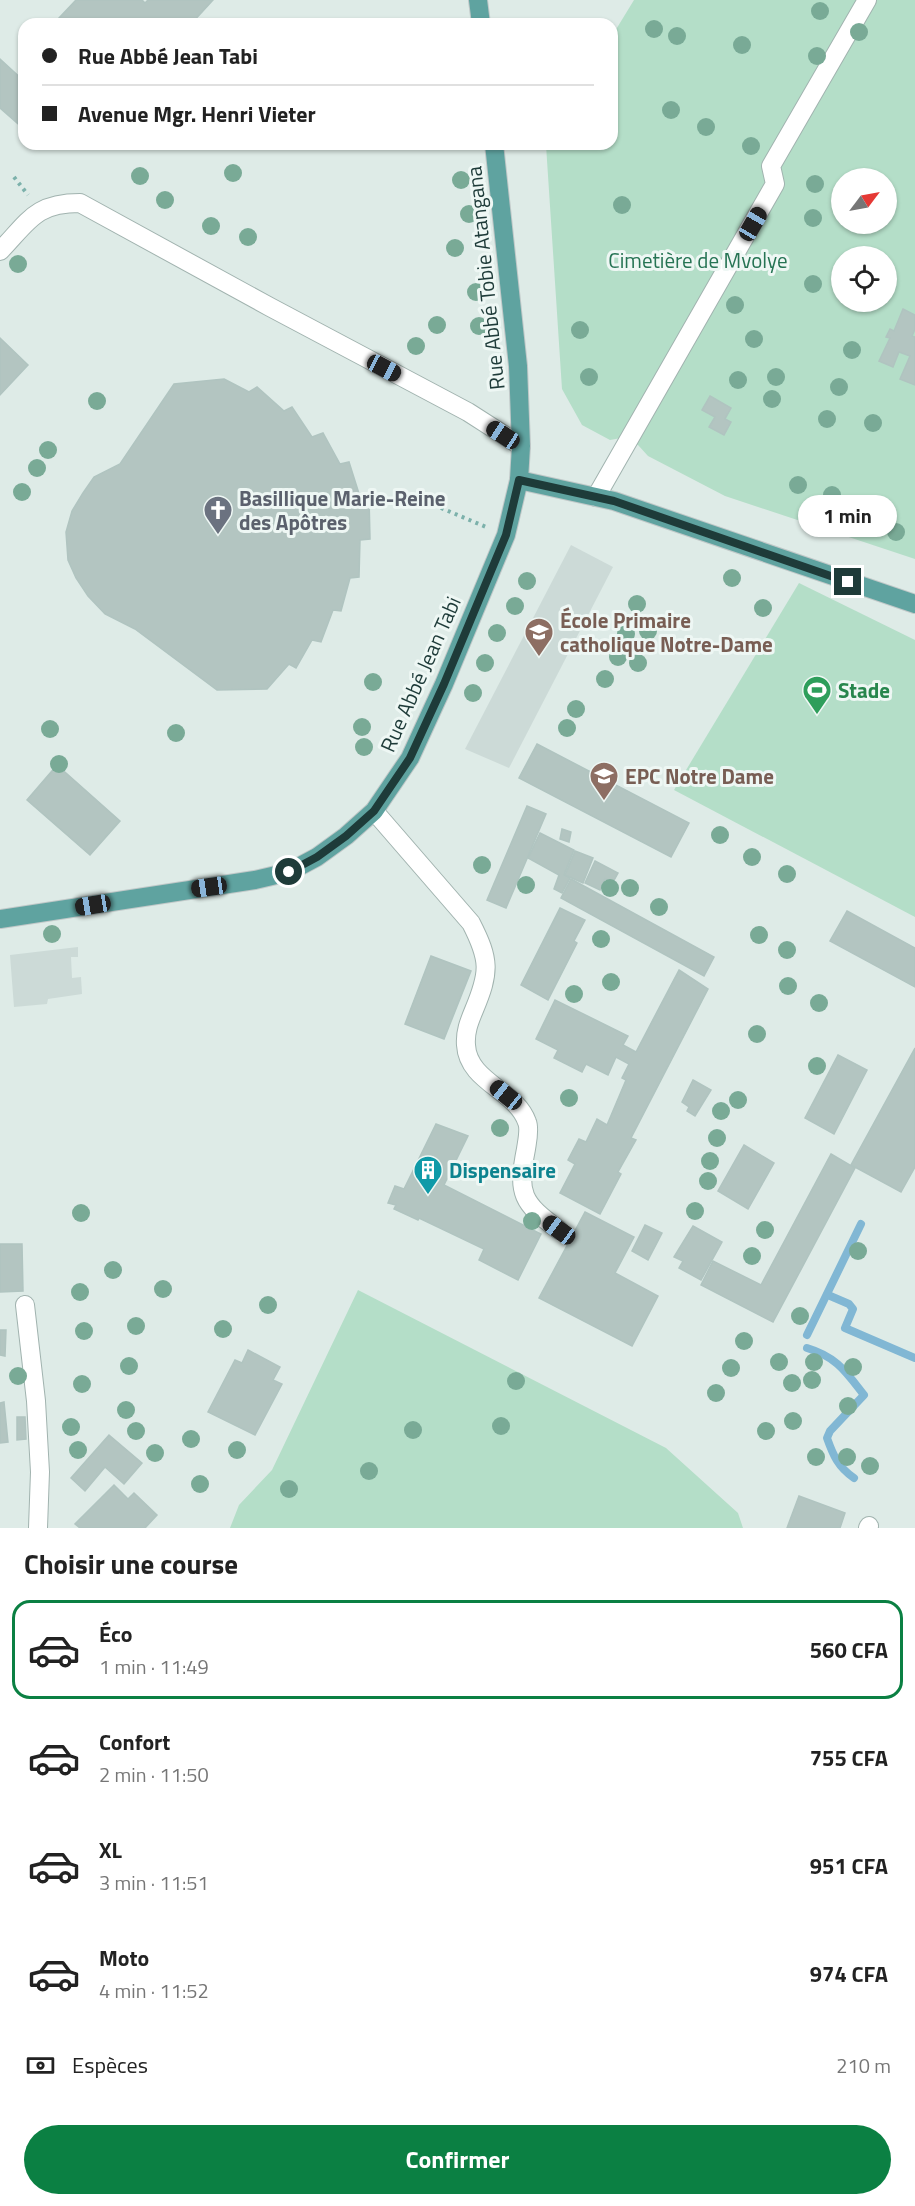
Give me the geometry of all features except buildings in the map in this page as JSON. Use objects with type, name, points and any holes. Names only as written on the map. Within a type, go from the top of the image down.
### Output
[{"type":"main road","points":[[478,0],[480,18]]},
{"type":"main road","name":"Rue Abbé Tobie Atangana","points":[[495,150],[518,366],[521,446],[519,480]]},
{"type":"main road","points":[[519,480],[614,501],[915,603]]},
{"type":"main road","name":"Rue Abbé Jean Tabi","points":[[0,919],[255,880],[289,872],[317,857],[346,836],[374,811],[410,758],[444,684],[506,535],[519,480]]},
{"type":"street","points":[[596,497],[775,184],[771,166],[867,0]]},
{"type":"street","points":[[0,251],[39,210],[59,203],[80,203],[468,412],[521,446]]},
{"type":"street","points":[[374,811],[471,923],[481,942],[487,962],[485,985],[467,1028],[466,1047],[469,1059],[475,1070],[519,1106],[528,1124],[520,1174],[524,1196],[539,1216],[559,1230]]},
{"type":"street","points":[[25,1305],[37,1412],[40,1472],[38,1528]]},
{"type":"path","points":[[434,505],[506,535]]},
{"type":"shaded area","name":"École Primaire catholique Notre-Dame","points":[[571,545],[613,567],[509,768],[465,749]]},
{"type":"shaded area","points":[[78,947],[78,957],[71,957],[72,978],[81,977],[82,994],[48,999],[47,1004],[14,1007],[10,955]]},
{"type":"green space","name":"Cimetière de Mvolye","points":[[634,0],[915,0],[915,559],[725,496],[648,456],[638,445],[621,438],[610,440],[582,425],[562,389],[546,150],[618,150],[618,26]]},
{"type":"green space","name":"Stade","points":[[799,583],[915,640],[915,917],[674,790]]},
{"type":"green space","points":[[358,1290],[666,1448],[738,1513],[743,1528],[230,1528],[239,1505],[272,1470]]},
{"type":"waterway","points":[[807,1335],[861,1224]]},
{"type":"waterway","points":[[828,1295],[849,1304],[853,1309],[845,1328],[915,1358]]},
{"type":"waterway","points":[[807,1348],[833,1361],[846,1372],[864,1395],[830,1431],[827,1438],[837,1460],[854,1478]]},
{"type":"place","name":"Basillique Marie-Reine des Apôtres","points":[[218,536]]},
{"type":"place","name":"École Primaire catholique Notre-Dame","points":[[539,658]]},
{"type":"place","name":"Stade","points":[[817,716]]},
{"type":"place","name":"EPC Notre Dame","points":[[604,802]]},
{"type":"place","name":"Dispensaire","points":[[428,1196]]},
{"type":"route","points":[[289,872],[317,857],[346,836],[374,811],[410,758],[444,684],[506,535],[519,480],[614,501],[848,582]]}]
